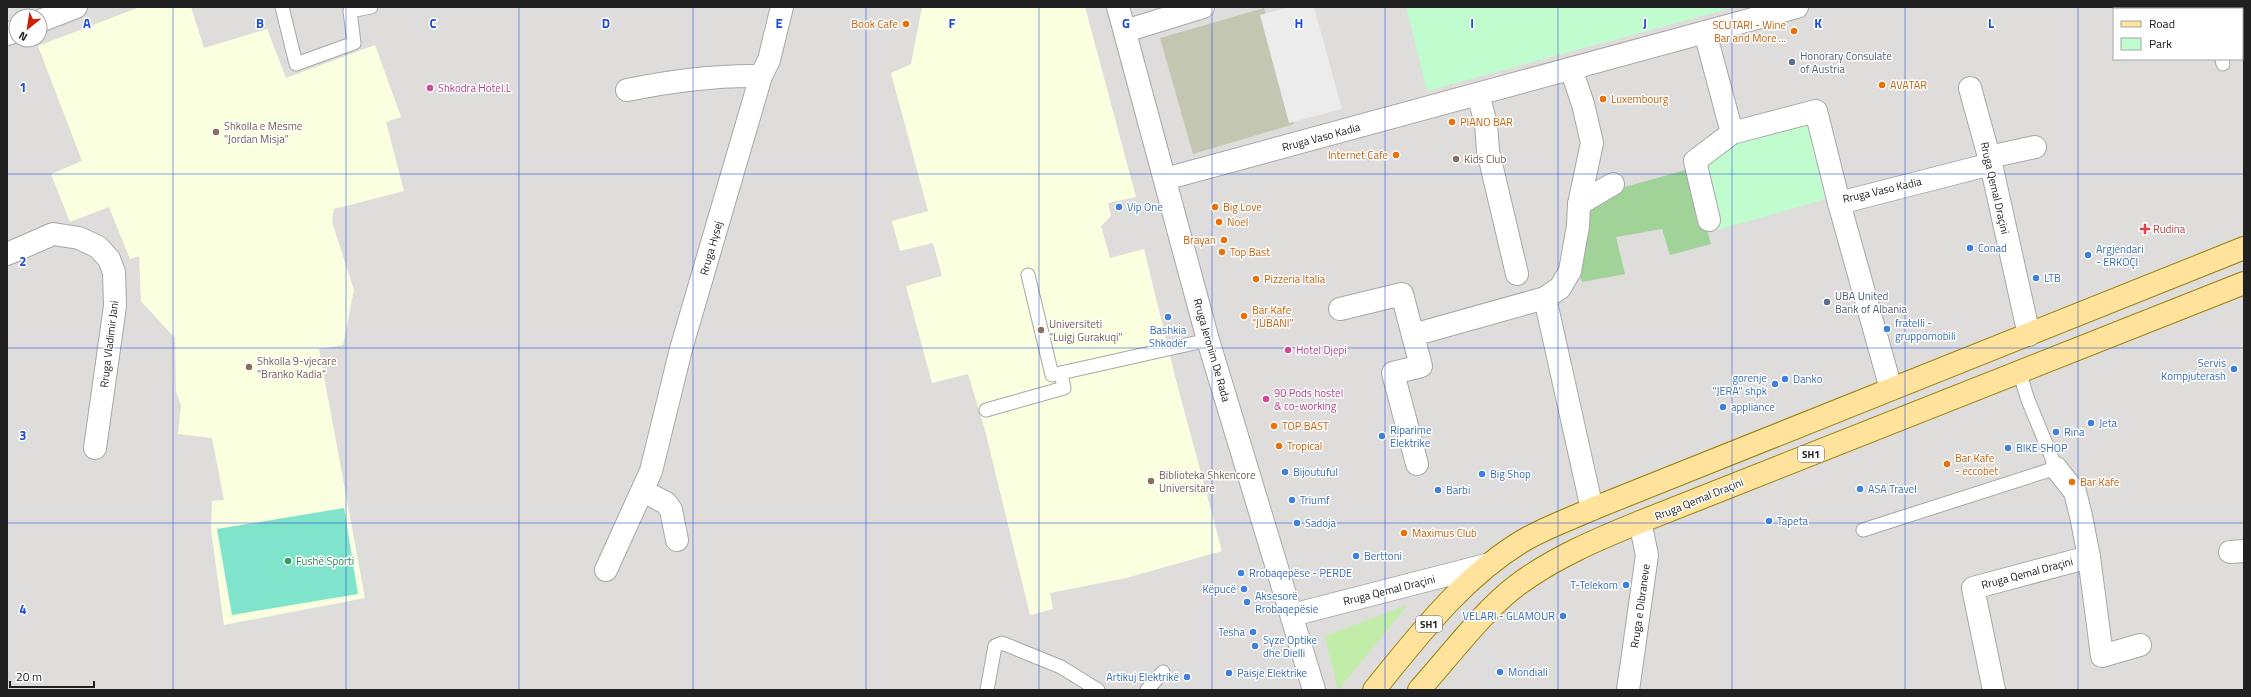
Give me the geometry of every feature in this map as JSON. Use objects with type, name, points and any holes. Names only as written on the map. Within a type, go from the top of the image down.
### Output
[{"type":"main road","name":"Rruga Qemal Draçini","points":[[1490,564],[1526,539],[1592,509],[2244,248]]},
{"type":"main road","name":"Rruga Qemal Draçini","points":[[1419,690],[1483,618],[1516,586],[1552,562],[1640,522],[2244,283]]},
{"type":"main road","name":"SH1","points":[[1374,690],[1447,604],[1490,564]]},
{"type":"street","points":[[48,18],[76,7]]},
{"type":"street","name":"Rruga Hysej","points":[[606,570],[651,471],[681,349],[761,76],[769,60],[782,7]]},
{"type":"street","name":"Rruga Jeronim De Rada","points":[[1118,7],[1208,340],[1314,690]]},
{"type":"street","points":[[1125,31],[1203,7]]},
{"type":"street","name":"Rruga Vaso Kadia","points":[[1165,179],[1797,7]]},
{"type":"street","points":[[1705,32],[1732,133],[1695,161],[1709,220]]},
{"type":"street","points":[[1413,335],[1545,298],[1560,288],[1570,271],[1578,226],[1579,204],[1592,143],[1583,104],[1571,69]]},
{"type":"street","points":[[627,90],[698,79],[740,75],[761,76]]},
{"type":"street","name":"Rruga Qemal Draçini","points":[[1970,88],[1990,161],[2029,335]]},
{"type":"street","points":[[1478,94],[1486,124],[1488,151],[1518,274]]},
{"type":"street","name":"Rruga Vaso Kadia","points":[[1732,133],[1816,111],[1839,202],[1990,161],[2035,147]]},
{"type":"street","points":[[1579,204],[1614,184]]},
{"type":"street","points":[[1839,202],[1891,389]]},
{"type":"street","name":"Rruga Vladimir Jani","points":[[7,254],[53,234],[80,238],[98,247],[112,266],[114,272],[115,306],[95,448]]},
{"type":"street","points":[[1340,309],[1402,294],[1421,366],[1393,373],[1416,464]]},
{"type":"street","points":[[1545,298],[1592,509]]},
{"type":"street","name":"Rruga Qemal Draçini","points":[[2056,468],[2075,492],[2089,557],[2102,656],[2140,645]]},
{"type":"street","points":[[643,491],[666,503],[671,510],[677,540]]},
{"type":"street","name":"Rruga e Dibraneve","points":[[1628,690],[1647,555],[1640,522]]},
{"type":"street","name":"Rruga Qemal Draçini","points":[[1994,690],[1973,588],[2089,557]]},
{"type":"street","name":"Rruga Qemal Draçini","points":[[1292,615],[1490,564]]},
{"type":"lane","points":[[282,7],[296,64],[354,43],[350,11],[371,7]]},
{"type":"lane","points":[[1028,275],[1052,375],[1208,340]]},
{"type":"lane","name":"Rruga Qemal Draçini","points":[[2020,371],[2028,400],[2056,468]]},
{"type":"lane","points":[[986,410],[1064,388],[1061,373]]},
{"type":"lane","points":[[1863,530],[2056,468]]},
{"type":"lane","points":[[987,690],[995,646],[1002,643],[1061,666],[1098,690]]},
{"type":"lane","points":[[1147,690],[1163,672]]},
{"type":"shaded area","points":[[7,7],[2244,7],[2244,690],[7,690]]},
{"type":"shaded area","points":[[140,7],[191,7],[204,48],[267,29],[286,78],[375,45],[401,117],[386,122],[404,191],[334,209],[332,222],[354,290],[343,345],[319,349],[365,598],[224,625],[211,530],[212,501],[224,500],[212,438],[178,434],[181,405],[176,392],[175,338],[141,301],[139,256],[130,259],[109,207],[70,222],[51,174],[82,161],[39,48],[48,48],[48,42]]},
{"type":"shaded area","name":"Universiteti \"Luigj Gurakuqi\"","points":[[922,7],[1085,7],[1136,197],[1108,203],[1111,216],[1101,226],[1110,258],[1144,249],[1177,384],[1222,551],[1126,578],[1050,593],[1053,609],[1030,615],[985,430],[968,374],[932,383],[906,286],[942,276],[933,243],[900,251],[892,221],[928,211],[891,73],[911,64]]},
{"type":"shaded area","points":[[1290,7],[1314,7],[1342,109],[1289,123],[1260,15]]},
{"type":"shaded area","points":[[1264,8],[1294,124],[1193,154],[1160,38]]},
{"type":"green space","points":[[1406,7],[1735,7],[1427,91]]},
{"type":"green space","points":[[1810,120],[1830,198],[1718,230],[1705,167],[1740,138]]},
{"type":"green space","points":[[1689,169],[1711,244],[1670,255],[1662,229],[1616,237],[1625,274],[1582,282],[1577,267],[1585,210],[1614,190]]},
{"type":"green space","name":"Fushë Sporti","points":[[344,508],[358,594],[232,615],[217,529]]},
{"type":"green space","points":[[1408,605],[1338,690],[1325,636]]},
{"type":"place","name":"Book Cafe","points":[[906,24]]},
{"type":"place","name":"SCUTARI - Wine Bar and More ...","points":[[1794,31]]},
{"type":"place","name":"Honorary Consulate of Austria","points":[[1792,62]]},
{"type":"place","name":"AVATAR","points":[[1882,85]]},
{"type":"place","name":"Shkodra Hotel.L","points":[[430,88]]},
{"type":"place","name":"Luxembourg","points":[[1603,99]]},
{"type":"place","name":"PIANO BAR","points":[[1452,122]]},
{"type":"place","name":"Shkolla e Mesme \"Jordan Misja\"","points":[[216,132]]},
{"type":"place","name":"Internet Cafe","points":[[1396,155]]},
{"type":"place","name":"Kids Club","points":[[1456,159]]},
{"type":"place","name":"Vip One","points":[[1119,207]]},
{"type":"place","name":"Big Love","points":[[1215,207]]},
{"type":"place","name":"Noel","points":[[1219,222]]},
{"type":"place","name":"Rudina","points":[[2145,229]]},
{"type":"place","name":"Brayan","points":[[1224,240]]},
{"type":"place","name":"Conad","points":[[1970,248]]},
{"type":"place","name":"Top Bast","points":[[1222,252]]},
{"type":"place","name":"Argjendari - ERKOÇI","points":[[2088,255]]},
{"type":"place","name":"LTB","points":[[2036,278]]},
{"type":"place","name":"Pizzeria Italia","points":[[1256,279]]},
{"type":"place","name":"UBA United Bank of Albania","points":[[1827,302]]},
{"type":"place","name":"Bar Kafe \"JUBANI\"","points":[[1244,316]]},
{"type":"place","name":"Bashkia Shkodër","points":[[1168,317]]},
{"type":"place","name":"fratelli - gruppomobili","points":[[1887,329]]},
{"type":"place","name":"Universiteti \"Luigj Gurakuqi\"","points":[[1041,330]]},
{"type":"place","name":"Hotel Djepi","points":[[1288,350]]},
{"type":"place","name":"Shkolla 9-vjecare \"Branko Kadia\"","points":[[249,367]]},
{"type":"place","name":"Servis Kompjuterash","points":[[2234,369]]},
{"type":"place","name":"Danko","points":[[1785,379]]},
{"type":"place","name":"gorenje \"JERA\" shpk","points":[[1775,384]]},
{"type":"place","name":"90 Pods hostel & co-working","points":[[1266,399]]},
{"type":"place","name":"appliance","points":[[1723,407]]},
{"type":"place","name":"Jeta","points":[[2091,423]]},
{"type":"place","name":"TOP BAST","points":[[1274,426]]},
{"type":"place","name":"Rina","points":[[2056,432]]},
{"type":"place","name":"Riparime Elektrike","points":[[1382,436]]},
{"type":"place","name":"Tropical","points":[[1279,446]]},
{"type":"place","name":"BIKE SHOP","points":[[2008,448]]},
{"type":"place","name":"Bar Kafe - eccobet","points":[[1947,464]]},
{"type":"place","name":"Bijoutuful","points":[[1285,472]]},
{"type":"place","name":"Big Shop","points":[[1482,474]]},
{"type":"place","name":"Biblioteka Shkencore Universitare","points":[[1151,481]]},
{"type":"place","name":"Bar Kafe","points":[[2072,482]]},
{"type":"place","name":"ASA Travel","points":[[1860,489]]},
{"type":"place","name":"Barbi","points":[[1438,490]]},
{"type":"place","name":"Triumf","points":[[1292,500]]},
{"type":"place","name":"Tapeta","points":[[1769,521]]},
{"type":"place","name":"Sadoja","points":[[1297,523]]},
{"type":"place","name":"Maximus Club","points":[[1404,533]]},
{"type":"place","name":"Berttoni","points":[[1356,556]]},
{"type":"place","name":"Fushë Sporti","points":[[288,561]]},
{"type":"place","name":"Rrobaqepëse - PERDE","points":[[1241,573]]},
{"type":"place","name":"T-Telekom","points":[[1626,585]]},
{"type":"place","name":"Këpucë","points":[[1244,589]]},
{"type":"place","name":"Aksesorë Rrobaqepësie","points":[[1247,602]]},
{"type":"place","name":"VELARI - GLAMOUR","points":[[1563,616]]},
{"type":"place","name":"Tesha","points":[[1253,632]]},
{"type":"place","name":"Syze Optike dhe Dielli","points":[[1255,646]]},
{"type":"place","name":"Mondiali","points":[[1500,672]]},
{"type":"place","name":"Paisje Elektrike","points":[[1229,673]]},
{"type":"place","name":"Artikuj Elektrikë","points":[[1187,677]]}]
